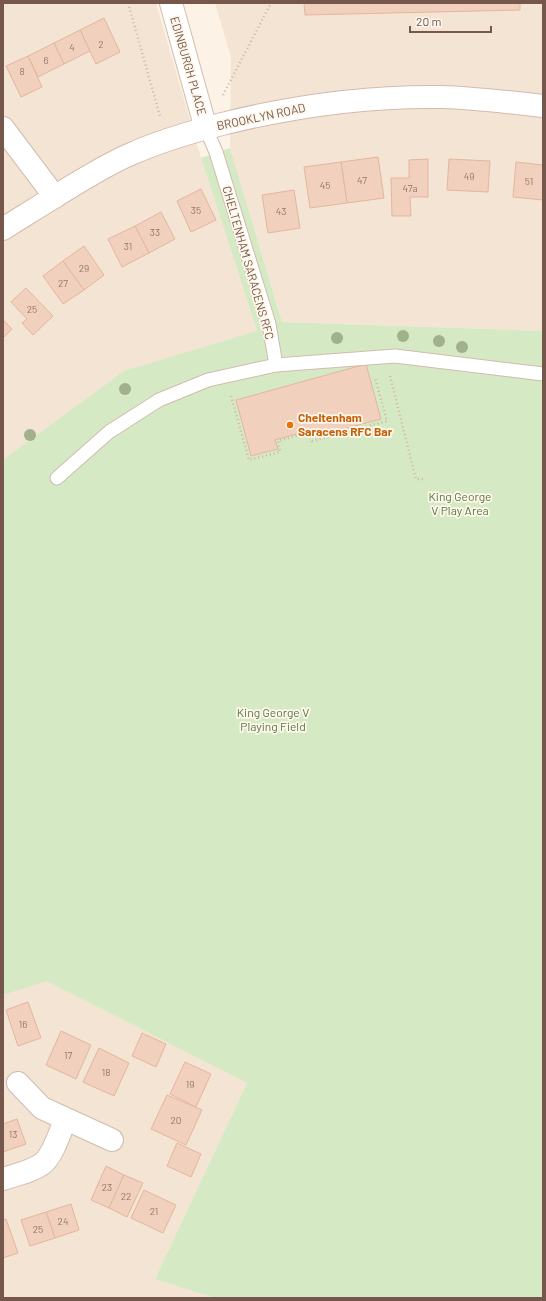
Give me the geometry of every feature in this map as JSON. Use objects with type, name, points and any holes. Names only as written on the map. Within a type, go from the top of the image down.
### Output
[{"type":"street","name":"EDINBURGH PLACE","points":[[171,3],[206,128]]},
{"type":"street","name":"BROOKLYN ROAD","points":[[3,229],[98,170],[130,154],[167,140],[250,117],[295,108],[340,102],[385,99],[441,97],[543,106]]},
{"type":"street","points":[[3,128],[55,197]]},
{"type":"street","points":[[18,1083],[42,1108],[65,1120],[112,1140]]},
{"type":"street","points":[[3,1178],[37,1168],[43,1163],[49,1156],[65,1120]]},
{"type":"lane","name":"CHELTENHAM SARACENS RFC","points":[[206,128],[216,152],[269,324],[276,365]]},
{"type":"lane","points":[[57,478],[109,432],[160,400],[208,380],[276,365],[395,356],[543,374]]},
{"type":"path","points":[[128,3],[167,140]]},
{"type":"path","points":[[206,128],[271,3]]},
{"type":"path","points":[[386,357],[416,479],[423,479]]},
{"type":"path","points":[[226,376],[248,460],[280,452],[278,441],[310,432],[312,441],[387,421],[369,358]]},
{"type":"shaded area","points":[[3,3],[156,3],[201,158],[257,331],[3,460]]},
{"type":"shaded area","points":[[215,3],[543,3],[543,331],[282,322],[230,148],[231,57]]},
{"type":"shaded area","points":[[47,980],[247,1083],[155,1279],[214,1298],[3,1298],[3,995]]},
{"type":"green space","name":"King George V Playing Field","points":[[230,148],[282,322],[543,331],[543,1298],[214,1298],[155,1279],[247,1083],[47,981],[3,995],[3,460],[124,371],[257,331],[201,158]]},
{"type":"building","points":[[304,3],[520,3],[520,10],[305,15]]},
{"type":"building","points":[[104,18],[120,52],[96,64],[80,30]]},
{"type":"building","points":[[80,30],[90,51],[64,64],[54,43]]},
{"type":"building","points":[[54,43],[64,64],[38,77],[28,56]]},
{"type":"building","points":[[28,56],[42,87],[21,97],[6,66]]},
{"type":"building","points":[[378,157],[384,198],[347,203],[341,162]]},
{"type":"building","points":[[428,159],[428,197],[410,197],[411,216],[392,216],[391,178],[409,178],[409,160]]},
{"type":"building","points":[[449,159],[490,161],[488,192],[447,190]]},
{"type":"building","points":[[341,162],[347,203],[310,208],[304,167]]},
{"type":"building","points":[[516,162],[543,165],[543,200],[513,197]]},
{"type":"building","points":[[201,189],[216,220],[191,232],[177,201]]},
{"type":"building","points":[[294,190],[300,228],[268,233],[262,195]]},
{"type":"building","points":[[161,212],[175,239],[149,253],[135,226]]},
{"type":"building","points":[[135,226],[149,253],[122,267],[108,239]]},
{"type":"building","points":[[84,246],[104,275],[84,290],[63,261]]},
{"type":"building","points":[[63,261],[84,290],[63,304],[43,276]]},
{"type":"building","points":[[26,288],[53,316],[33,335],[22,323],[27,319],[11,302]]},
{"type":"building","points":[[3,320],[12,329],[3,338]]},
{"type":"building","points":[[366,364],[381,419],[313,437],[311,430],[275,440],[278,449],[251,456],[236,400]]},
{"type":"building","points":[[28,1002],[41,1038],[18,1046],[6,1010]]},
{"type":"building","points":[[61,1031],[91,1045],[76,1079],[46,1065]]},
{"type":"building","points":[[142,1033],[166,1044],[156,1067],[132,1056]]},
{"type":"building","points":[[99,1048],[129,1063],[114,1096],[83,1082]]},
{"type":"building","points":[[185,1062],[211,1074],[196,1107],[170,1094]]},
{"type":"building","points":[[167,1095],[202,1110],[186,1145],[151,1129]]},
{"type":"building","points":[[17,1119],[26,1144],[3,1152],[3,1124]]},
{"type":"building","points":[[177,1143],[201,1154],[191,1177],[167,1166]]},
{"type":"building","points":[[106,1166],[124,1175],[109,1208],[91,1200]]},
{"type":"building","points":[[124,1175],[143,1183],[127,1217],[109,1208]]},
{"type":"building","points":[[144,1190],[176,1205],[163,1233],[131,1218]]},
{"type":"building","points":[[71,1204],[79,1230],[55,1238],[46,1212]]},
{"type":"building","points":[[46,1212],[55,1238],[30,1246],[21,1220]]},
{"type":"building","points":[[6,1219],[18,1253],[3,1258],[3,1220]]},
{"type":"place","name":"Cheltenham Saracens RFC Bar","points":[[290,425]]},
{"type":"park label","name":"King George V Play Area","points":[[460,504]]}]
